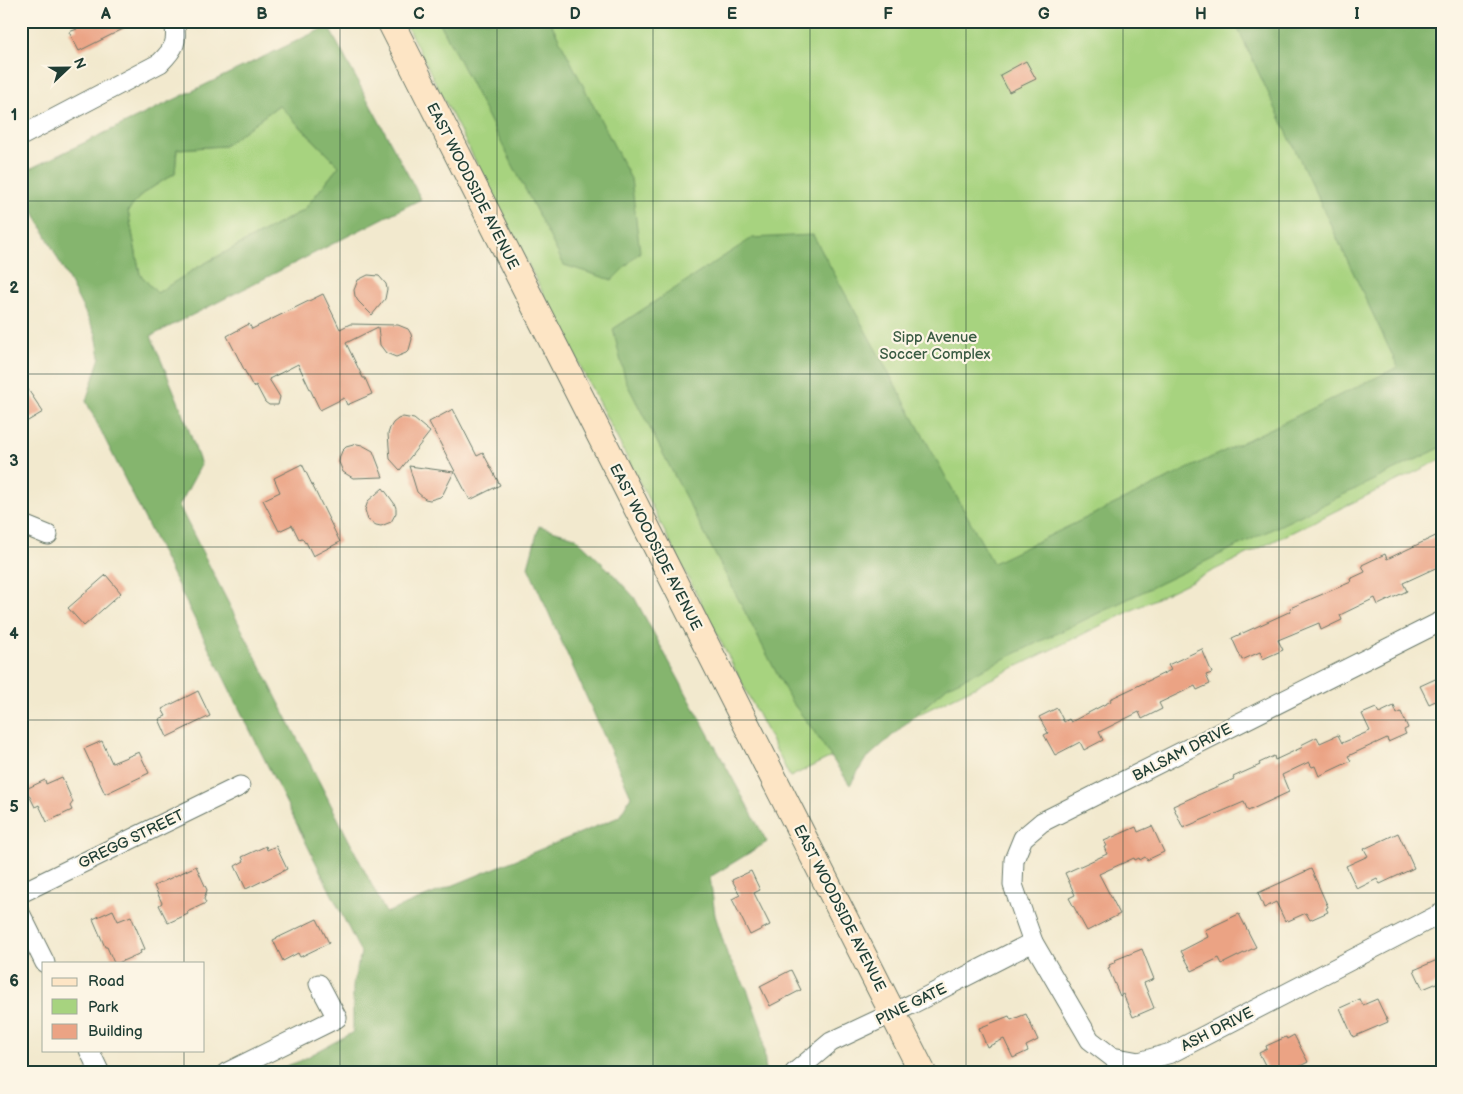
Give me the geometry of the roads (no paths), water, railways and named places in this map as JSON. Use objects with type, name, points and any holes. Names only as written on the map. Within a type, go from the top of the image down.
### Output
[{"type":"main road","name":"EAST WOODSIDE AVENUE","points":[[390,21],[923,1073]]},
{"type":"street","points":[[21,136],[160,63],[171,52],[177,36],[174,21]]},
{"type":"street","points":[[21,524],[48,535]]},
{"type":"street","name":"BALSAM DRIVE","points":[[1033,942],[1013,885],[1014,860],[1023,838],[1042,822],[1442,621]]},
{"type":"street","name":"GREGG STREET","points":[[21,893],[240,786]]},
{"type":"street","name":"ASH DRIVE","points":[[1033,942],[1090,1040],[1112,1058],[1139,1062],[1170,1053],[1442,913]]},
{"type":"street","points":[[21,915],[44,962]]},
{"type":"street","name":"PINE GATE","points":[[794,1073],[831,1042],[893,1013],[1033,942]]},
{"type":"street","points":[[226,1073],[337,1018],[319,984]]},
{"type":"street","points":[[90,1052],[100,1073]]},
{"type":"park label","name":"Sipp Avenue Soccer Complex","points":[[935,346]]}]
